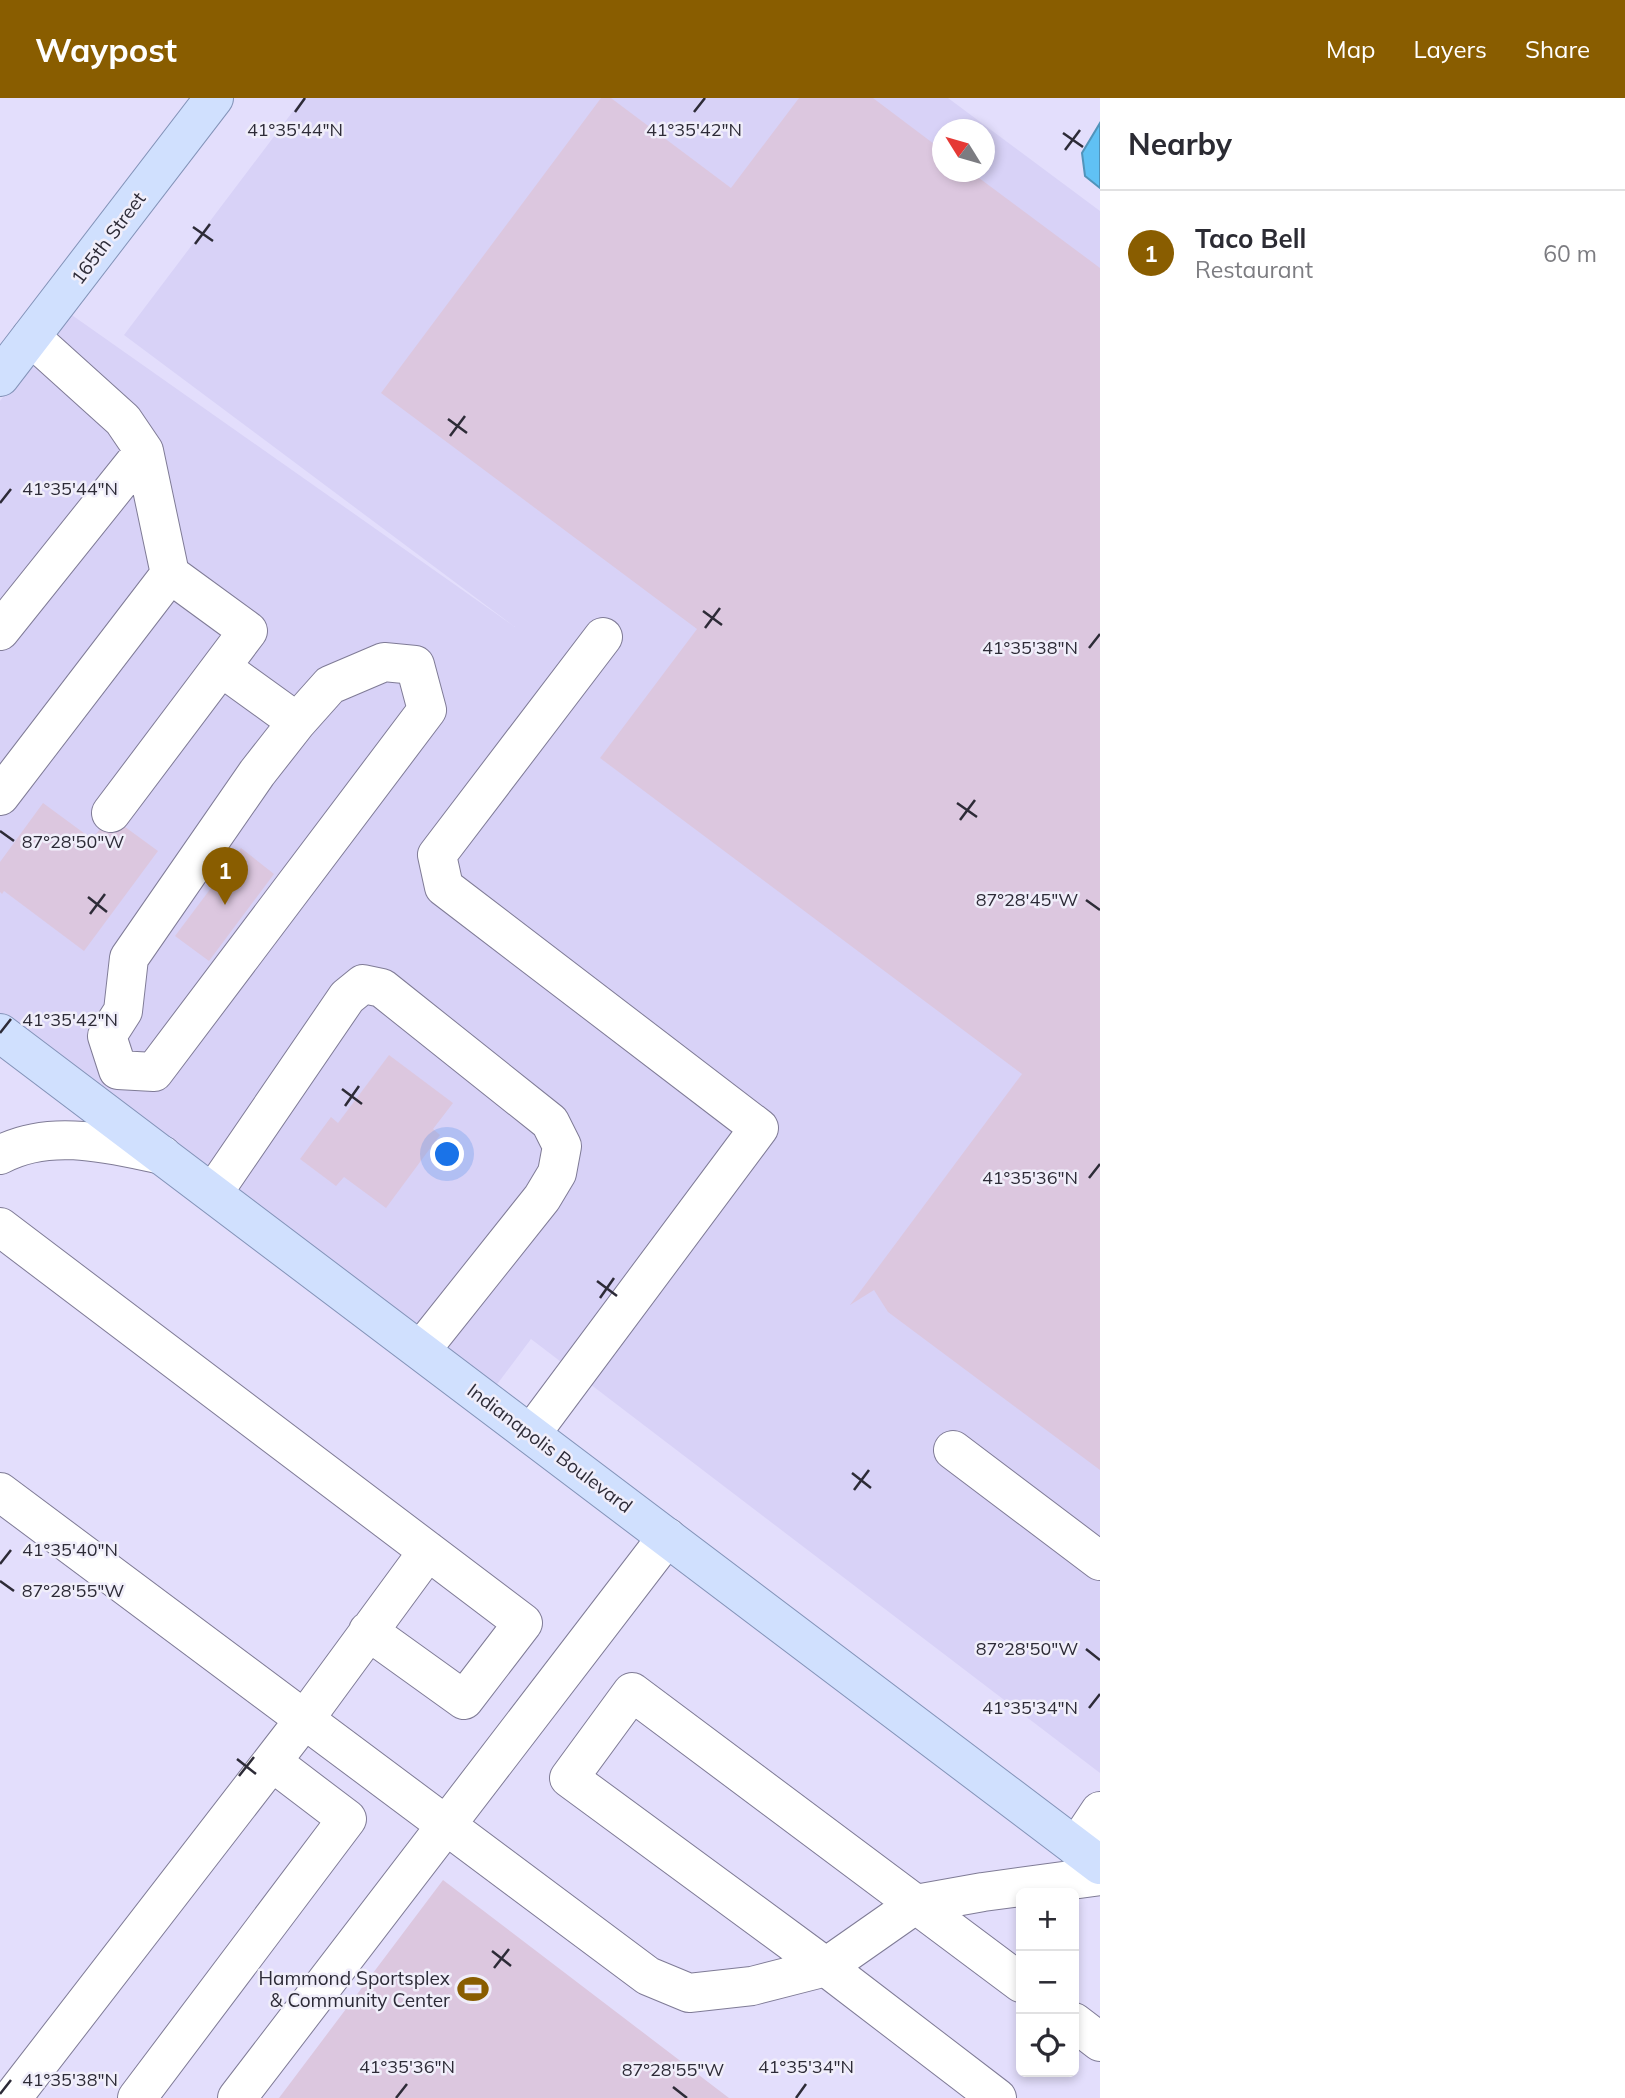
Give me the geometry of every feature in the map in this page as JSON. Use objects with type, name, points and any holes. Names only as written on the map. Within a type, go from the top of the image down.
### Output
[{"type":"main road","name":"165th Street","points":[[0,377],[214,98]]},
{"type":"main road","name":"Indianapolis Boulevard","points":[[0,1033],[1088,1856]]},
{"type":"lane","points":[[31,337],[122,420],[144,452],[170,573],[248,631],[111,813]]},
{"type":"lane","points":[[0,631],[144,452]]},
{"type":"lane","points":[[0,796],[170,573]]},
{"type":"lane","points":[[531,1434],[758,1128],[444,887],[437,855],[603,638]]},
{"type":"lane","points":[[384,662],[415,665],[427,710],[154,1072],[118,1070],[107,1036],[122,1011],[129,958],[257,773],[330,685],[384,662]]},
{"type":"lane","points":[[221,667],[297,722]]},
{"type":"lane","points":[[213,1193],[347,997],[363,984],[382,988],[550,1122],[562,1146],[557,1174],[542,1198],[421,1350]]},
{"type":"lane","points":[[95,1103],[118,1070]]},
{"type":"lane","points":[[0,1155],[42,1140],[99,1142],[162,1155]]},
{"type":"lane","points":[[0,1227],[523,1623],[464,1700],[368,1631]]},
{"type":"lane","points":[[953,1450],[1100,1561]]},
{"type":"lane","points":[[0,1492],[648,1976],[689,1993],[752,1986],[827,1967],[916,1904],[1100,1876]]},
{"type":"lane","points":[[237,2098],[667,1537]]},
{"type":"lane","points":[[12,2098],[304,1720],[428,1551]]},
{"type":"lane","points":[[997,2098],[827,1967],[569,1778],[632,1692],[1016,1979]]},
{"type":"lane","points":[[137,2098],[347,1819],[272,1762]]},
{"type":"lane","points":[[1088,1856],[1100,1811]]},
{"type":"lane","points":[[1079,2026],[1100,2042]]},
{"type":"shaded area","points":[[303,98],[948,98],[976,119],[932,119],[932,182],[995,182],[995,133],[1100,211],[1100,1773],[531,1339],[495,1387],[0,1015],[0,401],[69,313],[515,627],[124,335]]},
{"type":"water","points":[[1100,123],[1100,188],[1085,176],[1082,153]]},
{"type":"building","points":[[601,98],[611,98],[731,188],[799,98],[873,98],[932,142],[932,182],[984,182],[1100,268],[1100,1470],[888,1312],[874,1290],[850,1305],[1022,1074],[600,758],[697,629],[381,393]]},
{"type":"building","points":[[43,803],[92,839],[110,816],[158,851],[84,951],[4,891],[2,894],[0,892],[0,862]]},
{"type":"building","points":[[241,848],[274,874],[209,961],[175,936]]},
{"type":"building","points":[[389,1055],[453,1103],[433,1129],[440,1135],[386,1208],[344,1177],[336,1186],[300,1159],[331,1117],[338,1123]]},
{"type":"building","name":"Hammond Sportsplex & Community Center","points":[[443,1880],[729,2098],[279,2098]]},
{"type":"place","name":"Taco Bell","points":[[225,905]]},
{"type":"place","name":"Hammond Sportsplex & Community Center","points":[[473,1989]]}]
